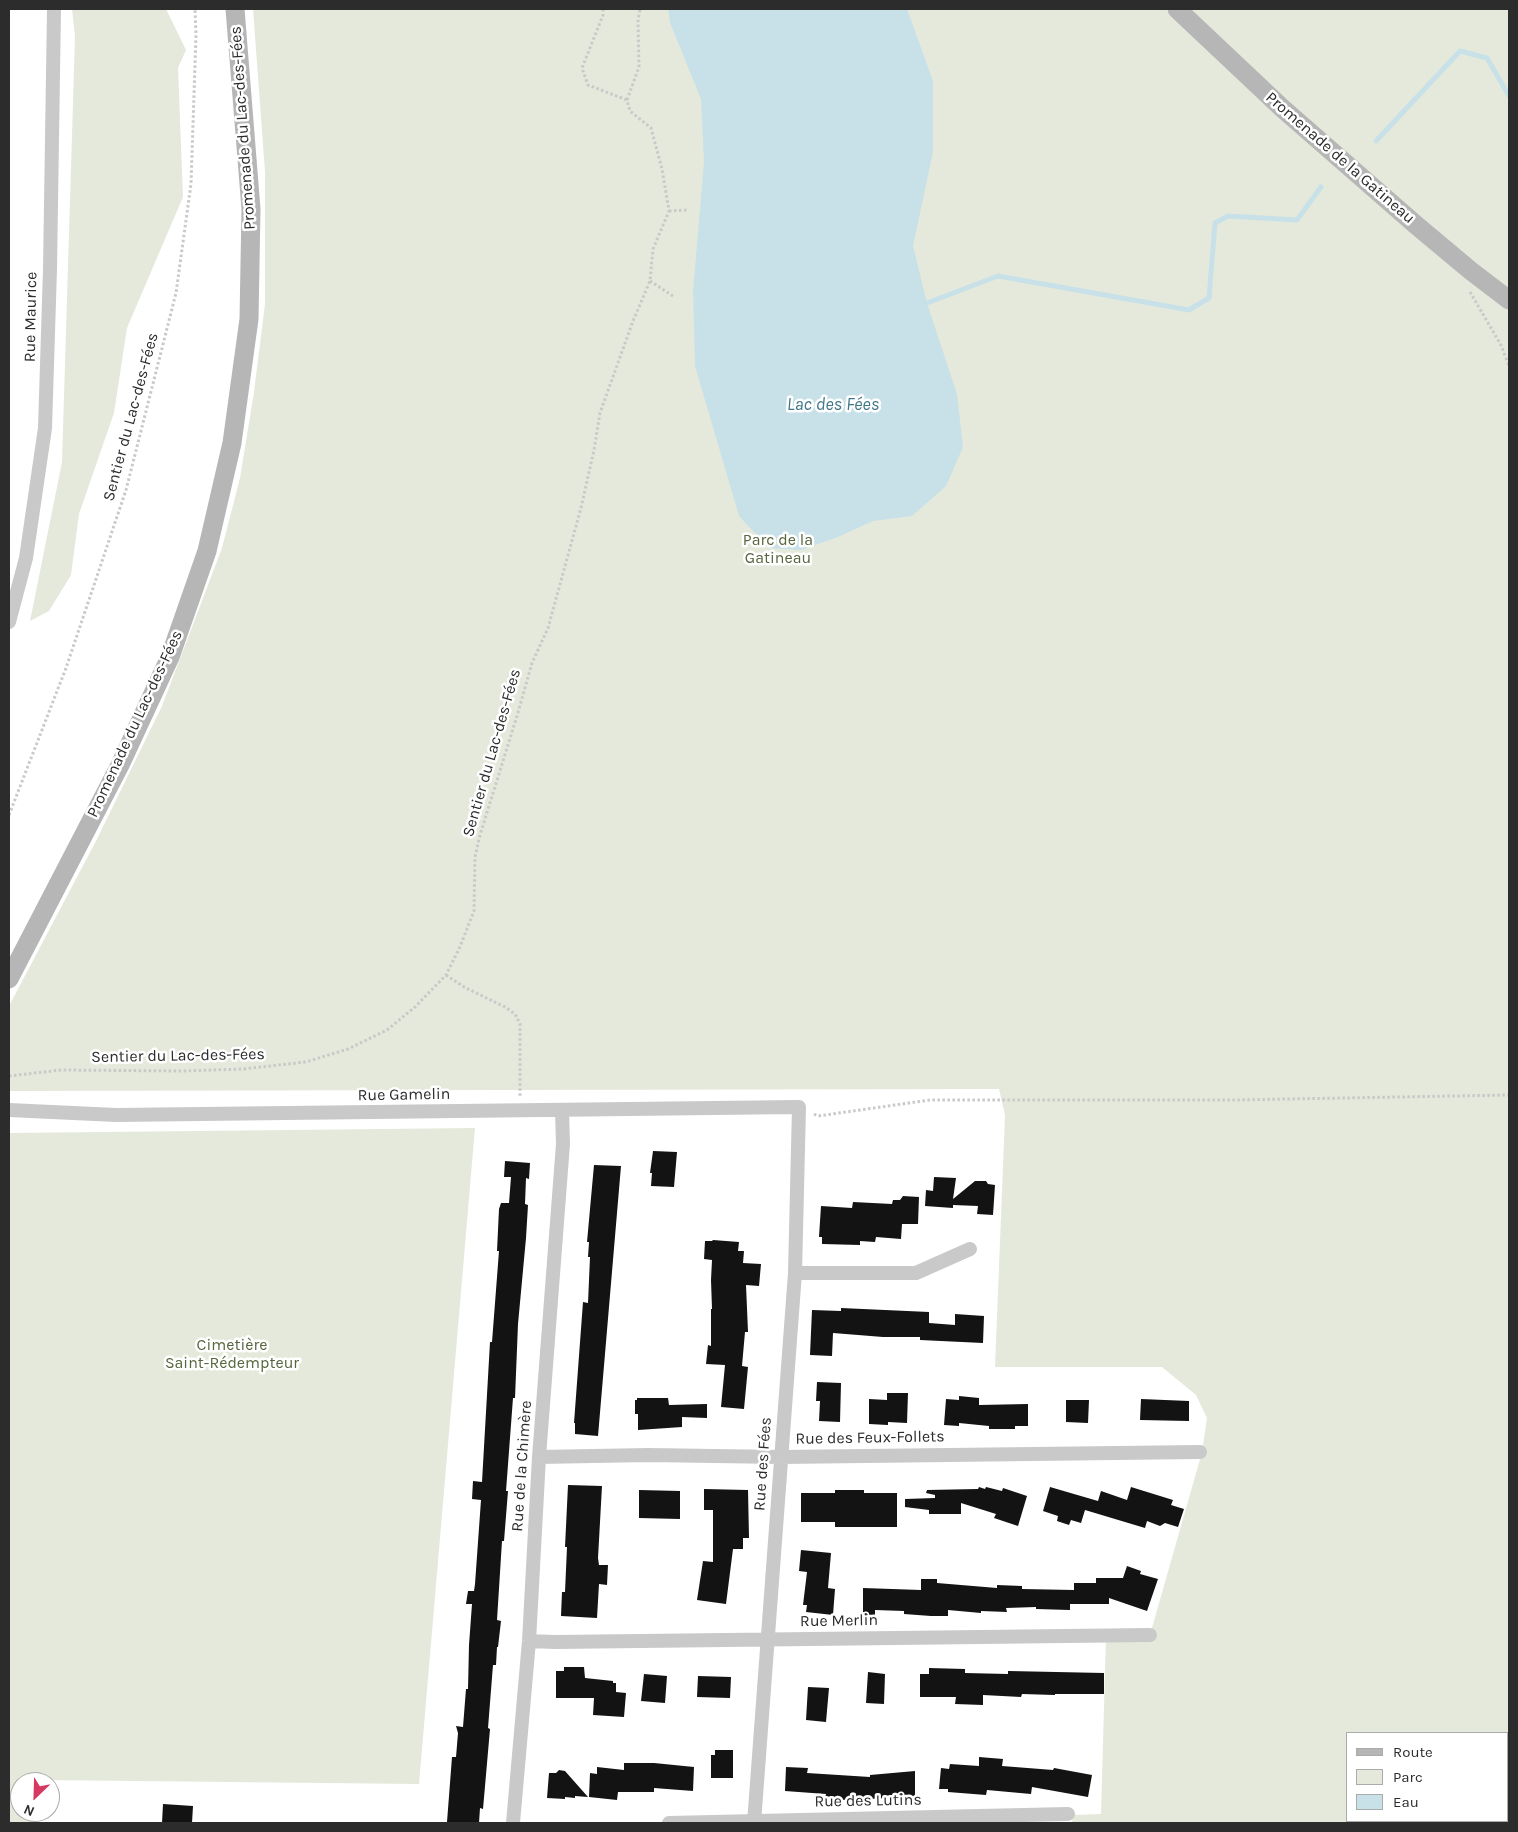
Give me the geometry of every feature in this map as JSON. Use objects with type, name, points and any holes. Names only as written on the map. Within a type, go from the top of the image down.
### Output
[{"type":"street","name":"Rue Maurice","points":[[9,622],[26,558],[44,428],[50,269],[54,9]]},
{"type":"street","name":"Promenade du Lac-des-Fées","points":[[9,979],[120,765],[170,657],[207,551],[232,444],[249,319],[251,209],[235,9]]},
{"type":"street","name":"Promenade de la Gatineau","points":[[1177,9],[1282,108],[1416,225],[1509,300]]},
{"type":"street","name":"Rue Gamelin","points":[[9,1110],[116,1115],[800,1108]]},
{"type":"street","name":"Rue des Fées","points":[[754,1822],[795,1273],[800,1108]]},
{"type":"street","name":"Rue de la Chimère","points":[[513,1823],[530,1641],[539,1456],[563,1144],[562,1110]]},
{"type":"street","points":[[795,1273],[916,1273],[970,1250]]},
{"type":"street","name":"Rue des Feux-Follets","points":[[539,1456],[781,1457],[1200,1452]]},
{"type":"street","name":"Rue Merlin","points":[[530,1641],[1150,1636]]},
{"type":"street","name":"Rue des Lutins","points":[[669,1823],[1068,1814]]},
{"type":"path","name":"Sentier du Lac-des-Fées","points":[[9,816],[66,668],[126,490],[176,293],[191,184],[196,35],[195,9]]},
{"type":"path","points":[[603,9],[582,68],[588,85],[627,100]]},
{"type":"path","points":[[640,9],[638,21],[639,66],[627,100],[630,111],[651,128],[662,168],[669,211],[688,210]]},
{"type":"path","name":"Sentier du Lac-des-Fées","points":[[9,1076],[61,1070],[185,1071],[244,1069],[306,1062],[348,1049],[387,1030],[415,1007],[446,976],[474,911],[475,856],[480,835],[532,663],[548,628],[581,508],[600,413],[633,321],[650,281],[653,249],[669,211]]},
{"type":"path","points":[[650,281],[673,296]]},
{"type":"path","points":[[446,976],[515,1014],[520,1024],[520,1111]]},
{"type":"path","points":[[800,1108],[818,1116],[930,1100],[1233,1100],[1509,1095]]},
{"type":"green space","points":[[72,9],[166,9],[186,50],[178,68],[183,197],[127,328],[114,413],[79,514],[71,575],[49,611],[30,621],[62,462],[75,36]]},
{"type":"green space","name":"Parc de la Gatineau","points":[[253,9],[1509,9],[1509,1823],[1072,1823],[1073,1815],[1101,1814],[1106,1636],[1150,1635],[1202,1452],[1207,1418],[1196,1395],[1162,1367],[995,1367],[1005,1115],[999,1089],[9,1091],[9,1006],[96,841],[162,706],[222,548],[240,478],[254,392],[265,304],[265,172]]},
{"type":"green space","name":"Cimetière Saint-Rédempteur","points":[[475,1128],[419,1784],[60,1780],[60,1772],[10,1772],[10,1822],[38,1823],[9,1823],[9,1133]]},
{"type":"water","name":"Lac des Fées","points":[[668,9],[907,9],[933,81],[933,152],[913,246],[927,303],[957,394],[963,447],[946,486],[912,516],[873,521],[838,537],[801,550],[769,548],[739,516],[695,366],[693,291],[704,162],[701,99],[670,23]]},
{"type":"building","points":[[653,1151],[677,1152],[674,1187],[651,1186],[652,1173],[650,1173]]},
{"type":"building","points":[[505,1161],[530,1163],[529,1179],[526,1178],[525,1204],[528,1205],[526,1238],[518,1324],[515,1398],[513,1398],[506,1491],[508,1491],[504,1541],[502,1541],[497,1620],[501,1621],[496,1665],[493,1665],[483,1809],[480,1808],[479,1823],[447,1822],[452,1757],[456,1757],[458,1733],[456,1726],[463,1727],[466,1689],[468,1689],[472,1604],[466,1604],[468,1591],[474,1591],[481,1500],[472,1499],[473,1481],[482,1482],[490,1342],[492,1342],[499,1251],[497,1251],[499,1209],[501,1203],[509,1203],[511,1177],[504,1177]]},
{"type":"building","points":[[594,1165],[621,1166],[598,1436],[575,1434],[574,1423],[583,1302],[588,1303],[590,1257],[588,1257],[589,1242],[587,1242]]},
{"type":"building","points":[[934,1177],[956,1178],[953,1199],[975,1181],[986,1181],[988,1184],[995,1185],[993,1215],[977,1214],[978,1206],[953,1205],[953,1208],[925,1206],[926,1190],[933,1191]]},
{"type":"building","points":[[903,1196],[919,1197],[918,1224],[902,1224],[901,1239],[876,1237],[875,1242],[860,1241],[860,1245],[822,1244],[822,1237],[819,1237],[821,1206],[852,1208],[853,1202],[892,1204],[893,1200],[900,1200]]},
{"type":"building","points":[[705,1241],[739,1242],[738,1251],[744,1251],[743,1263],[761,1264],[759,1286],[746,1285],[748,1332],[745,1332],[742,1366],[748,1367],[744,1409],[721,1407],[725,1365],[706,1364],[708,1345],[711,1346],[712,1260],[704,1259]]},
{"type":"building","points":[[841,1308],[929,1312],[929,1323],[955,1325],[955,1314],[984,1316],[983,1343],[920,1340],[920,1337],[883,1337],[833,1333],[832,1356],[810,1355],[812,1310],[841,1311]]},
{"type":"building","points":[[817,1382],[841,1383],[840,1422],[819,1421],[820,1401],[816,1401]]},
{"type":"building","points":[[887,1393],[908,1393],[907,1423],[869,1424],[869,1399],[887,1400]]},
{"type":"building","points":[[959,1396],[979,1398],[979,1405],[1028,1404],[1028,1426],[1015,1426],[1015,1429],[989,1429],[989,1426],[959,1423],[959,1426],[944,1425],[946,1399],[959,1400]]},
{"type":"building","points":[[637,1398],[668,1398],[669,1405],[707,1404],[707,1418],[682,1417],[682,1427],[638,1430],[638,1414],[635,1414],[635,1400]]},
{"type":"building","points":[[1141,1399],[1189,1401],[1189,1421],[1140,1420]]},
{"type":"building","points":[[1066,1400],[1089,1400],[1088,1423],[1066,1422]]},
{"type":"building","points":[[568,1485],[602,1486],[598,1558],[599,1565],[608,1565],[607,1585],[599,1584],[597,1618],[561,1616],[562,1592],[565,1592]]},
{"type":"building","points":[[979,1487],[1002,1491],[1003,1488],[1027,1496],[1018,1526],[994,1518],[996,1514],[961,1503],[961,1514],[929,1514],[929,1510],[905,1507],[905,1499],[935,1498],[935,1495],[926,1493],[927,1490],[978,1489]]},
{"type":"building","points":[[1050,1487],[1098,1501],[1101,1491],[1127,1500],[1131,1487],[1173,1500],[1171,1505],[1184,1509],[1178,1527],[1165,1523],[1160,1526],[1147,1521],[1145,1528],[1085,1510],[1081,1523],[1071,1520],[1069,1525],[1057,1521],[1058,1516],[1043,1511]]},
{"type":"building","points":[[704,1489],[748,1490],[749,1538],[743,1538],[743,1549],[733,1549],[726,1604],[697,1600],[703,1561],[713,1562],[713,1510],[704,1510]]},
{"type":"building","points":[[639,1490],[680,1491],[680,1519],[639,1518]]},
{"type":"building","points":[[835,1490],[864,1490],[864,1493],[897,1493],[897,1527],[835,1527],[835,1522],[801,1522],[801,1493],[835,1493]]},
{"type":"building","points":[[801,1550],[831,1553],[828,1588],[835,1589],[833,1615],[806,1612],[807,1605],[803,1605],[807,1572],[799,1571]]},
{"type":"building","points":[[1127,1566],[1141,1571],[1140,1574],[1158,1579],[1147,1611],[1109,1598],[1109,1604],[1070,1604],[1070,1610],[1036,1609],[1036,1607],[1006,1608],[1007,1612],[981,1611],[981,1613],[948,1610],[948,1616],[931,1616],[904,1614],[904,1611],[875,1610],[875,1616],[863,1616],[863,1588],[921,1590],[921,1579],[937,1579],[937,1583],[997,1588],[997,1585],[1022,1586],[1022,1589],[1074,1590],[1074,1583],[1096,1583],[1096,1578],[1123,1578]]},
{"type":"building","points":[[564,1667],[584,1667],[585,1678],[616,1683],[616,1692],[626,1693],[624,1717],[593,1715],[594,1698],[556,1698],[556,1671],[564,1671]]},
{"type":"building","points":[[929,1668],[965,1669],[965,1673],[1008,1674],[1008,1671],[1104,1673],[1104,1694],[1022,1694],[1021,1697],[983,1695],[983,1705],[955,1704],[956,1697],[920,1697],[920,1674],[929,1674]]},
{"type":"building","points":[[868,1672],[885,1674],[884,1704],[866,1703]]},
{"type":"building","points":[[644,1674],[667,1676],[665,1703],[641,1701]]},
{"type":"building","points":[[698,1676],[731,1677],[730,1698],[697,1697]]},
{"type":"building","points":[[808,1687],[829,1688],[826,1722],[806,1720]]},
{"type":"building","points":[[715,1750],[733,1750],[733,1778],[711,1778],[711,1755],[715,1755]]},
{"type":"building","points":[[979,1757],[1003,1759],[1002,1766],[1053,1770],[1054,1768],[1092,1775],[1088,1797],[1032,1787],[1031,1794],[987,1790],[986,1795],[948,1792],[948,1789],[939,1789],[941,1768],[949,1769],[950,1764],[979,1766]]},
{"type":"building","points":[[624,1763],[654,1763],[694,1767],[693,1791],[654,1788],[654,1792],[618,1792],[617,1800],[589,1797],[590,1773],[597,1774],[597,1767],[624,1770]]},
{"type":"building","points":[[786,1767],[808,1768],[807,1773],[870,1777],[870,1775],[915,1771],[915,1797],[841,1800],[825,1799],[826,1794],[785,1791]]},
{"type":"building","points":[[559,1770],[565,1771],[588,1797],[547,1798],[549,1773],[556,1773]]},
{"type":"building","points":[[163,1804],[193,1806],[192,1823],[162,1823]]},
{"type":"waterway","points":[[1376,141],[1460,51],[1487,58],[1509,96]]},
{"type":"waterway","points":[[927,303],[998,276],[1189,310],[1209,298],[1215,223],[1228,216],[1297,220],[1321,187]]}]
